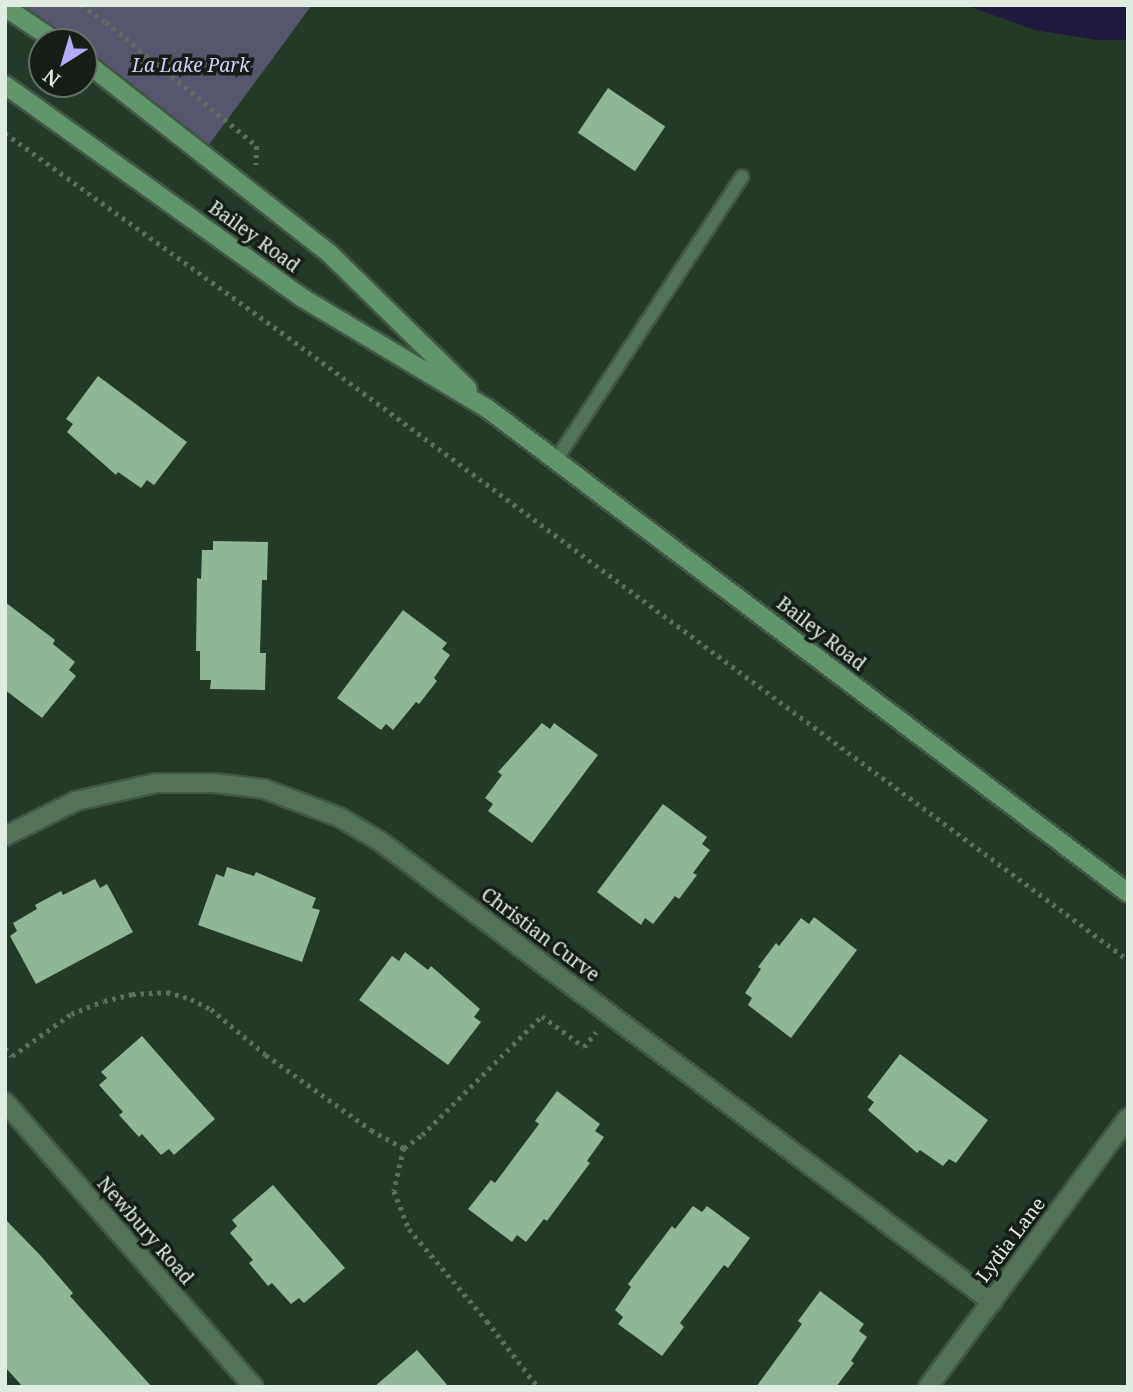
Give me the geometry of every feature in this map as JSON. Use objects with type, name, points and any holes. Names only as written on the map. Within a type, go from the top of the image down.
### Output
[{"type":"main road","points":[[5,7],[36,28]]},
{"type":"main road","name":"Bailey Road","points":[[98,72],[330,254],[488,409]]},
{"type":"main road","name":"Bailey Road","points":[[5,85],[301,297],[488,409],[1128,893]]},
{"type":"street","name":"Christian Curve","points":[[5,836],[76,801],[156,783],[214,783],[264,789],[340,817],[381,842],[992,1302]]},
{"type":"street","name":"Newbury Road","points":[[5,1102],[254,1387]]},
{"type":"street","name":"Lydia Lane","points":[[928,1387],[1128,1118]]},
{"type":"lane","points":[[556,460],[743,177]]},
{"type":"path","points":[[81,5],[106,22],[257,146],[253,194]]},
{"type":"path","points":[[5,133],[288,337],[1128,960]]},
{"type":"path","points":[[5,1048],[12,1056],[71,1014],[104,1001],[132,994],[167,992],[191,999],[211,1009],[318,1093],[371,1130],[404,1148]]},
{"type":"path","points":[[538,1387],[487,1321],[409,1229],[394,1191],[404,1148],[422,1135],[542,1016],[584,1047],[609,1013]]},
{"type":"green space","name":"La Lake Park","points":[[5,5],[312,5],[202,154],[98,72],[98,28],[37,28]]},
{"type":"shaded area","points":[[965,5],[1128,5],[1128,40],[1097,40],[1035,30]]},
{"type":"building","points":[[608,88],[665,127],[635,171],[578,133]]},
{"type":"building","points":[[98,376],[187,442],[154,485],[147,480],[141,488],[118,472],[116,475],[67,432],[73,424],[66,419]]},
{"type":"building","points":[[213,541],[268,542],[267,580],[262,580],[260,653],[266,653],[265,690],[210,689],[211,680],[200,680],[200,651],[196,651],[197,578],[201,579],[202,550],[213,550]]},
{"type":"building","points":[[5,602],[55,640],[53,644],[75,662],[69,670],[76,676],[42,718],[5,690]]},
{"type":"building","points":[[403,610],[447,643],[442,649],[450,655],[434,678],[437,681],[419,704],[416,702],[393,730],[386,724],[381,730],[337,698]]},
{"type":"building","points":[[542,723],[550,729],[554,723],[598,755],[532,843],[488,811],[493,804],[485,798],[502,775],[498,772]]},
{"type":"building","points":[[663,804],[707,837],[702,844],[710,850],[693,873],[697,875],[679,899],[675,896],[653,924],[645,918],[641,925],[597,892]]},
{"type":"building","points":[[227,867],[254,876],[256,872],[316,898],[312,908],[320,910],[302,962],[198,925],[216,874],[224,877]]},
{"type":"building","points":[[95,879],[100,888],[107,884],[133,932],[36,984],[10,936],[17,931],[13,923],[37,909],[35,905],[61,891],[63,895]]},
{"type":"building","points":[[814,917],[857,950],[791,1038],[748,1005],[752,998],[745,993],[761,969],[758,967],[776,943],[779,946],[801,918],[809,924]]},
{"type":"building","points":[[405,952],[428,970],[431,966],[480,1009],[474,1017],[481,1022],[448,1065],[359,1000],[392,956],[399,961]]},
{"type":"building","points":[[142,1036],[215,1119],[174,1155],[169,1149],[161,1155],[142,1134],[139,1137],[119,1115],[123,1112],[99,1085],[107,1078],[101,1072]]},
{"type":"building","points":[[900,1054],[988,1120],[956,1163],[949,1159],[943,1166],[920,1150],[917,1153],[868,1110],[874,1102],[867,1097]]},
{"type":"building","points":[[557,1091],[600,1124],[595,1131],[604,1137],[587,1161],[590,1163],[547,1221],[544,1219],[526,1242],[517,1235],[512,1242],[468,1209],[491,1180],[495,1183],[539,1124],[535,1121]]},
{"type":"building","points":[[273,1185],[345,1268],[304,1303],[299,1298],[291,1304],[272,1283],[268,1286],[249,1263],[253,1260],[230,1233],[237,1226],[232,1220]]},
{"type":"building","points":[[693,1206],[702,1212],[707,1206],[750,1238],[728,1268],[724,1265],[680,1323],[684,1327],[662,1356],[618,1324],[623,1317],[615,1310],[631,1287],[628,1284],[672,1226],[675,1229]]},
{"type":"building","points":[[5,1219],[40,1255],[73,1293],[70,1296],[152,1387],[23,1387],[5,1367]]},
{"type":"building","points":[[820,1291],[864,1324],[859,1331],[867,1337],[851,1361],[854,1363],[836,1387],[756,1387],[802,1324],[798,1321]]},
{"type":"building","points":[[417,1350],[449,1387],[374,1387]]}]
